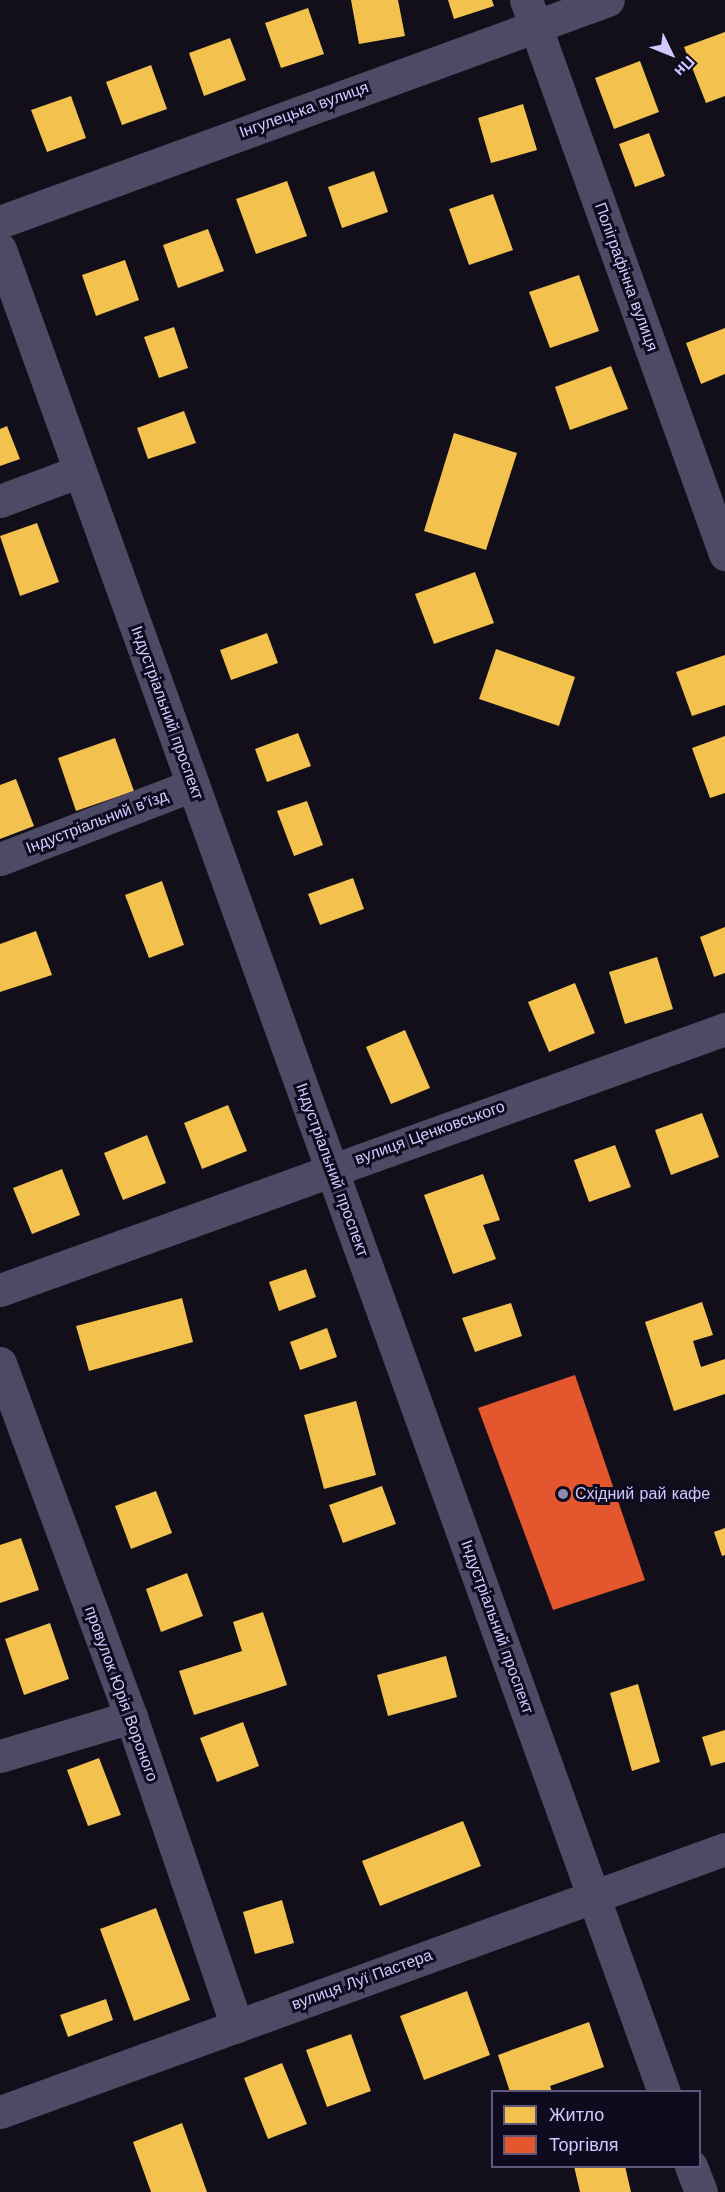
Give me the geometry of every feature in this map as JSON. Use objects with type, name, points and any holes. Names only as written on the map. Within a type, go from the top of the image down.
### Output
[{"type":"street","name":"Інгулецька вулиця","points":[[0,222],[530,13],[608,0]]},
{"type":"street","name":"Поліграфічна вулиця","points":[[530,13],[725,554]]},
{"type":"street","name":"Індустріальний проспект","points":[[0,249],[664,2090]]},
{"type":"street","points":[[0,501],[80,471]]},
{"type":"street","name":"Індустріальний в’їзд","points":[[0,859],[193,785]]},
{"type":"street","name":"вулиця Ценковського","points":[[0,1290],[332,1168],[725,1029]]},
{"type":"street","name":"провулок Юрія Вороного","points":[[0,1363],[131,1717],[237,2026]]},
{"type":"street","points":[[0,1756],[131,1717]]},
{"type":"street","name":"вулиця Луї Пастера","points":[[0,2112],[725,1849]]},
{"type":"street","points":[[693,2168],[701,2192]]},
{"type":"building: Житло","points":[[351,0],[398,0],[405,36],[359,44]]},
{"type":"building: Житло","points":[[448,0],[492,0],[494,6],[454,19]]},
{"type":"building: Житло","points":[[308,8],[324,54],[281,68],[265,23]]},
{"type":"building: Житло","points":[[725,32],[725,96],[706,103],[684,47]]},
{"type":"building: Житло","points":[[230,38],[246,80],[204,96],[189,53]]},
{"type":"building: Житло","points":[[640,61],[659,112],[614,129],[595,78]]},
{"type":"building: Житло","points":[[151,65],[167,109],[122,125],[106,82]]},
{"type":"building: Житло","points":[[71,96],[86,138],[47,152],[31,110]]},
{"type":"building: Житло","points":[[523,104],[537,150],[491,163],[478,118]]},
{"type":"building: Житло","points":[[649,133],[665,176],[635,187],[619,144]]},
{"type":"building: Житло","points":[[374,171],[388,212],[342,228],[328,187]]},
{"type":"building: Житло","points":[[287,181],[307,236],[256,254],[236,199]]},
{"type":"building: Житло","points":[[493,194],[513,250],[469,265],[449,209]]},
{"type":"building: Житло","points":[[208,229],[224,271],[178,288],[163,245]]},
{"type":"building: Житло","points":[[125,260],[139,300],[96,316],[82,275]]},
{"type":"building: Житло","points":[[579,275],[599,331],[550,348],[529,292]]},
{"type":"building: Житло","points":[[174,327],[188,368],[159,378],[144,337]]},
{"type":"building: Житло","points":[[725,328],[725,374],[701,384],[686,343]]},
{"type":"building: Житло","points":[[611,366],[628,409],[570,430],[555,387]]},
{"type":"building: Житло","points":[[184,411],[196,443],[148,459],[137,428]]},
{"type":"building: Житло","points":[[7,426],[20,459],[0,466],[0,429]]},
{"type":"building: Житло","points":[[454,433],[517,453],[486,550],[424,531]]},
{"type":"building: Житло","points":[[37,523],[59,582],[20,596],[0,536]]},
{"type":"building: Житло","points":[[475,572],[494,623],[434,644],[415,594]]},
{"type":"building: Житло","points":[[267,633],[278,663],[231,680],[220,650]]},
{"type":"building: Житло","points":[[496,649],[575,677],[559,726],[479,699]]},
{"type":"building: Житло","points":[[725,655],[725,705],[692,716],[676,672]]},
{"type":"building: Житло","points":[[298,733],[311,766],[267,782],[255,749]]},
{"type":"building: Житло","points":[[725,736],[725,793],[710,798],[692,748]]},
{"type":"building: Житло","points":[[115,738],[134,791],[76,811],[58,758]]},
{"type":"building: Житло","points":[[16,779],[34,826],[0,839],[0,785]]},
{"type":"building: Житло","points":[[307,801],[323,845],[294,856],[277,811]]},
{"type":"building: Житло","points":[[353,878],[364,909],[320,925],[308,894]]},
{"type":"building: Житло","points":[[162,881],[184,945],[149,958],[125,895]]},
{"type":"building: Житло","points":[[725,927],[725,973],[714,977],[700,937]]},
{"type":"building: Житло","points":[[36,931],[52,975],[0,992],[0,944]]},
{"type":"building: Житло","points":[[657,957],[673,1009],[625,1024],[609,972]]},
{"type":"building: Житло","points":[[575,983],[595,1033],[549,1052],[528,1002]]},
{"type":"building: Житло","points":[[405,1030],[430,1088],[391,1104],[366,1047]]},
{"type":"building: Житло","points":[[228,1105],[247,1151],[202,1169],[184,1123]]},
{"type":"building: Житло","points":[[702,1113],[719,1157],[671,1175],[655,1130]]},
{"type":"building: Житло","points":[[147,1135],[166,1183],[123,1200],[104,1153]]},
{"type":"building: Житло","points":[[615,1145],[631,1187],[589,1202],[574,1160]]},
{"type":"building: Житло","points":[[62,1169],[80,1215],[32,1234],[13,1188]]},
{"type":"building: Житло","points":[[483,1174],[500,1220],[483,1225],[496,1259],[453,1274],[424,1195]]},
{"type":"building: Житло","points":[[306,1269],[316,1297],[279,1311],[269,1282]]},
{"type":"building: Житло","points":[[182,1298],[193,1342],[89,1371],[76,1326]]},
{"type":"building: Житло","points":[[702,1302],[713,1335],[693,1341],[701,1367],[725,1359],[725,1394],[674,1411],[645,1322]]},
{"type":"building: Житло","points":[[511,1303],[522,1336],[475,1352],[462,1318]]},
{"type":"building: Житло","points":[[327,1328],[337,1357],[300,1370],[290,1342]]},
{"type":"building: Житло","points":[[356,1401],[376,1475],[324,1489],[304,1415]]},
{"type":"building: Житло","points":[[382,1486],[396,1524],[343,1543],[329,1505]]},
{"type":"building: Житло","points":[[156,1491],[172,1533],[131,1549],[115,1506]]},
{"type":"building: Житло","points":[[725,1528],[725,1555],[722,1556],[714,1532]]},
{"type":"building: Житло","points":[[21,1538],[39,1590],[0,1603],[0,1545]]},
{"type":"building: Житло","points":[[187,1573],[203,1616],[161,1632],[146,1589]]},
{"type":"building: Житло","points":[[263,1612],[287,1685],[194,1715],[179,1671],[242,1651],[233,1622]]},
{"type":"building: Житло","points":[[50,1623],[69,1679],[24,1695],[5,1639]]},
{"type":"building: Житло","points":[[446,1656],[457,1697],[388,1716],[377,1675]]},
{"type":"building: Житло","points":[[638,1684],[660,1762],[632,1771],[610,1693]]},
{"type":"building: Житло","points":[[243,1722],[259,1766],[217,1782],[200,1738]]},
{"type":"building: Житло","points":[[725,1730],[725,1762],[711,1766],[702,1737]]},
{"type":"building: Житло","points":[[99,1758],[121,1815],[88,1826],[67,1770]]},
{"type":"building: Житло","points":[[463,1821],[481,1866],[380,1906],[362,1861]]},
{"type":"building: Житло","points":[[282,1900],[294,1943],[255,1954],[243,1912]]},
{"type":"building: Житло","points":[[156,1908],[190,2000],[134,2021],[100,1929]]},
{"type":"building: Житло","points":[[467,1991],[490,2055],[424,2080],[400,2016]]},
{"type":"building: Житло","points":[[106,1999],[113,2020],[68,2037],[60,2015]]},
{"type":"building: Житло","points":[[589,2022],[604,2067],[550,2086],[551,2090],[509,2090],[498,2055]]},
{"type":"building: Житло","points":[[351,2034],[371,2091],[327,2107],[306,2050]]},
{"type":"building: Житло","points":[[282,2063],[307,2124],[268,2139],[244,2078]]},
{"type":"building: Житло","points":[[182,2123],[207,2192],[151,2192],[133,2142]]},
{"type":"building: Житло","points":[[574,2168],[625,2168],[631,2192],[580,2192]]},
{"type":"building: Торгівля","name":"Східний рай кафе","points":[[575,1375],[645,1580],[553,1610],[478,1408]]},
{"type":"place","name":"Східний рай кафе","points":[[563,1494]]}]
